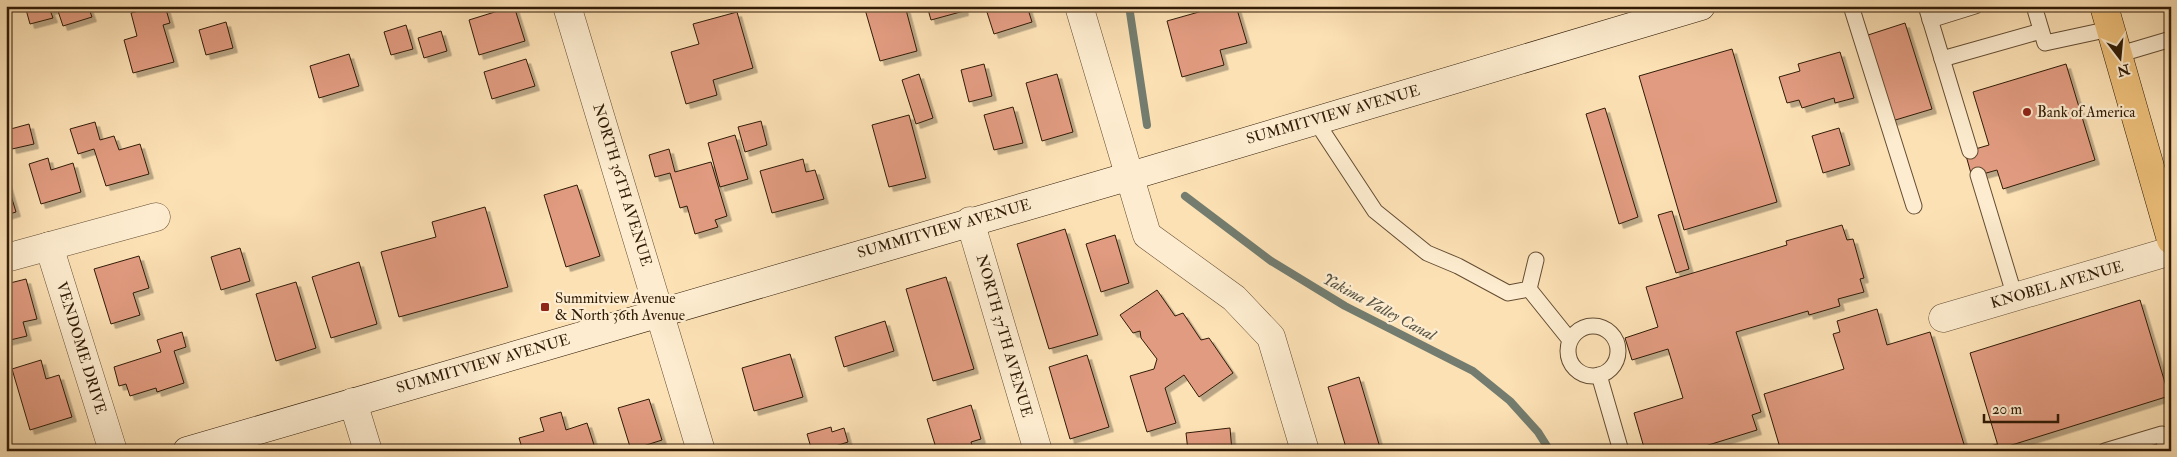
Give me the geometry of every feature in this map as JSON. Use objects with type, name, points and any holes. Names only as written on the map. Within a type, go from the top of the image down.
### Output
[{"type":"main road","points":[[2107,17],[2171,240]]},
{"type":"street","name":"NORTH 36TH AVENUE","points":[[567,6],[701,451]]},
{"type":"street","points":[[1078,6],[1147,235],[1234,298],[1271,337],[1305,451]]},
{"type":"street","name":"SUMMITVIEW AVENUE","points":[[187,451],[1128,176],[1701,6]]},
{"type":"street","points":[[6,258],[156,217]]},
{"type":"street","name":"NORTH 37TH AVENUE","points":[[970,221],[1038,451]]},
{"type":"street","name":"VENDOME DRIVE","points":[[49,246],[112,451]]},
{"type":"street","name":"KNOBEL AVENUE","points":[[1943,318],[2171,251]]},
{"type":"street","points":[[353,402],[368,451]]},
{"type":"lane","points":[[1851,6],[1914,206]]},
{"type":"lane","points":[[1970,151],[1928,13],[1976,6]]},
{"type":"lane","points":[[2034,6],[2045,43],[2107,17]]},
{"type":"lane","points":[[1942,59],[2041,31]]},
{"type":"lane","points":[[2117,55],[2171,39]]},
{"type":"lane","points":[[1315,120],[1374,212],[1427,253],[1458,266],[1508,293],[1529,289]]},
{"type":"lane","points":[[1978,175],[2015,297]]},
{"type":"lane","points":[[1529,289],[1536,260]]},
{"type":"lane","points":[[1529,289],[1570,340]]},
{"type":"lane","points":[[1589,326],[1597,326],[1612,334],[1619,350],[1618,358],[1608,372],[1591,376],[1577,370],[1568,356],[1570,340],[1574,333],[1589,326]]},
{"type":"lane","points":[[1599,375],[1621,451]]},
{"type":"lane","points":[[2105,451],[2162,434],[2167,451]]},
{"type":"building","points":[[25,6],[88,6],[92,17],[63,26],[57,8],[50,10],[53,18],[30,24]]},
{"type":"building","points":[[157,6],[165,6],[170,23],[163,25],[174,62],[133,73],[124,40],[137,36],[131,13]]},
{"type":"building","points":[[514,6],[525,41],[479,55],[469,20]]},
{"type":"building","points":[[864,6],[905,6],[917,51],[880,61]]},
{"type":"building","points":[[927,6],[963,6],[964,11],[931,20]]},
{"type":"building","points":[[985,6],[1027,6],[1032,22],[994,34]]},
{"type":"building","points":[[1220,6],[1236,6],[1247,43],[1220,50],[1224,65],[1182,77],[1167,21]]},
{"type":"building","points":[[737,12],[753,68],[713,80],[717,95],[686,104],[671,52],[699,44],[693,24]]},
{"type":"building","points":[[226,22],[233,48],[206,55],[199,30]]},
{"type":"building","points":[[1905,23],[1932,109],[1892,121],[1865,36]]},
{"type":"building","points":[[406,25],[413,49],[391,55],[384,32]]},
{"type":"building","points":[[441,31],[447,51],[424,58],[418,38]]},
{"type":"building","points":[[1732,49],[1777,202],[1684,230],[1639,76]]},
{"type":"building","points":[[1840,52],[1854,98],[1835,103],[1834,98],[1802,108],[1799,100],[1787,103],[1779,77],[1800,71],[1798,64]]},
{"type":"building","points":[[349,54],[359,86],[319,98],[310,66]]},
{"type":"building","points":[[526,59],[535,86],[492,99],[484,72]]},
{"type":"building","points":[[984,64],[992,96],[969,102],[961,70]]},
{"type":"building","points":[[2066,64],[2095,160],[2003,189],[1997,170],[1972,177],[1965,152],[1989,145],[1973,92]]},
{"type":"building","points":[[919,74],[933,118],[916,124],[902,80]]},
{"type":"building","points":[[1057,74],[1073,132],[1042,141],[1026,83]]},
{"type":"building","points":[[1013,107],[1023,143],[994,150],[984,115]]},
{"type":"building","points":[[1605,108],[1638,217],[1619,224],[1586,114]]},
{"type":"building","points":[[909,115],[926,178],[889,187],[872,125]]},
{"type":"building","points":[[761,121],[767,145],[745,152],[738,127]]},
{"type":"building","points":[[95,122],[100,140],[114,136],[119,150],[140,144],[149,174],[106,186],[94,149],[78,154],[70,129]]},
{"type":"building","points":[[29,124],[34,144],[12,149],[7,130]]},
{"type":"building","points":[[1839,128],[1850,165],[1823,173],[1812,136]]},
{"type":"building","points":[[735,135],[748,179],[720,187],[708,143]]},
{"type":"building","points":[[669,149],[675,172],[711,162],[727,216],[715,220],[718,227],[695,234],[687,206],[680,208],[670,173],[655,177],[649,155]]},
{"type":"building","points":[[48,158],[51,170],[73,163],[81,192],[41,204],[29,164]]},
{"type":"building","points":[[803,159],[806,172],[815,170],[824,199],[772,213],[760,171]]},
{"type":"building","points":[[6,179],[16,212],[6,215]]},
{"type":"building","points":[[577,185],[600,256],[566,267],[544,195]]},
{"type":"building","points":[[485,207],[508,287],[399,317],[381,252],[436,237],[432,222]]},
{"type":"building","points":[[1672,211],[1689,269],[1676,273],[1658,215]]},
{"type":"building","points":[[1842,225],[1847,240],[1853,239],[1864,278],[1860,279],[1864,292],[1838,299],[1840,306],[1809,315],[1808,311],[1736,332],[1761,412],[1752,415],[1757,430],[1689,451],[1645,451],[1634,413],[1683,398],[1668,349],[1632,360],[1625,338],[1658,327],[1646,287],[1787,245],[1786,241]]},
{"type":"building","points":[[1065,229],[1098,335],[1049,349],[1017,244]]},
{"type":"building","points":[[1115,235],[1129,283],[1101,292],[1086,244]]},
{"type":"building","points":[[240,248],[250,281],[221,290],[211,257]]},
{"type":"building","points":[[139,256],[149,288],[133,293],[140,315],[111,324],[94,269]]},
{"type":"building","points":[[359,262],[377,324],[331,338],[312,277]]},
{"type":"building","points":[[946,277],[974,369],[933,381],[906,289]]},
{"type":"building","points":[[26,279],[37,319],[23,322],[27,336],[6,341],[6,284]]},
{"type":"building","points":[[296,282],[316,348],[276,361],[256,294]]},
{"type":"building","points":[[1157,290],[1175,316],[1183,313],[1201,340],[1209,338],[1233,373],[1199,397],[1184,375],[1165,388],[1176,423],[1147,432],[1130,376],[1154,369],[1157,359],[1141,338],[1140,331],[1133,333],[1120,315]]},
{"type":"building","points":[[2140,300],[2169,396],[1999,449],[1970,353]]},
{"type":"building","points":[[1877,309],[1887,345],[1930,332],[1966,451],[1781,451],[1764,394],[1844,369],[1833,334],[1840,332],[1837,321]]},
{"type":"building","points":[[885,321],[894,351],[844,367],[835,337]]},
{"type":"building","points":[[182,332],[186,347],[174,351],[184,383],[157,392],[156,388],[130,396],[126,384],[119,386],[114,367],[161,352],[157,340]]},
{"type":"building","points":[[790,354],[803,397],[754,411],[742,368]]},
{"type":"building","points":[[1087,355],[1109,427],[1070,439],[1049,367]]},
{"type":"building","points":[[41,360],[46,379],[59,375],[72,417],[30,430],[12,369]]},
{"type":"building","points":[[1359,377],[1381,451],[1347,451],[1328,387]]},
{"type":"building","points":[[649,399],[662,440],[631,450],[618,408]]},
{"type":"building","points":[[971,405],[981,439],[971,442],[974,451],[946,451],[945,449],[937,451],[927,419]]},
{"type":"building","points":[[561,412],[566,430],[587,423],[596,451],[523,451],[519,438],[544,431],[540,418]]},
{"type":"building","points":[[831,427],[832,432],[844,428],[848,442],[820,451],[812,451],[807,434]]},
{"type":"building","points":[[1230,428],[1232,451],[1188,451],[1186,433]]},
{"type":"building","points":[[1997,444],[1999,451],[1974,451]]},
{"type":"waterway","name":"Yakima Valley Canal","points":[[1129,6],[1147,125]]},
{"type":"waterway","name":"Yakima Valley Canal","points":[[1185,196],[1271,261],[1345,306],[1473,371],[1510,401],[1538,432],[1550,451]]},
{"type":"place","name":"Bank of America","points":[[2027,112]]},
{"type":"place","name":"Summitview Avenue & North 36th Avenue","points":[[545,307]]}]
